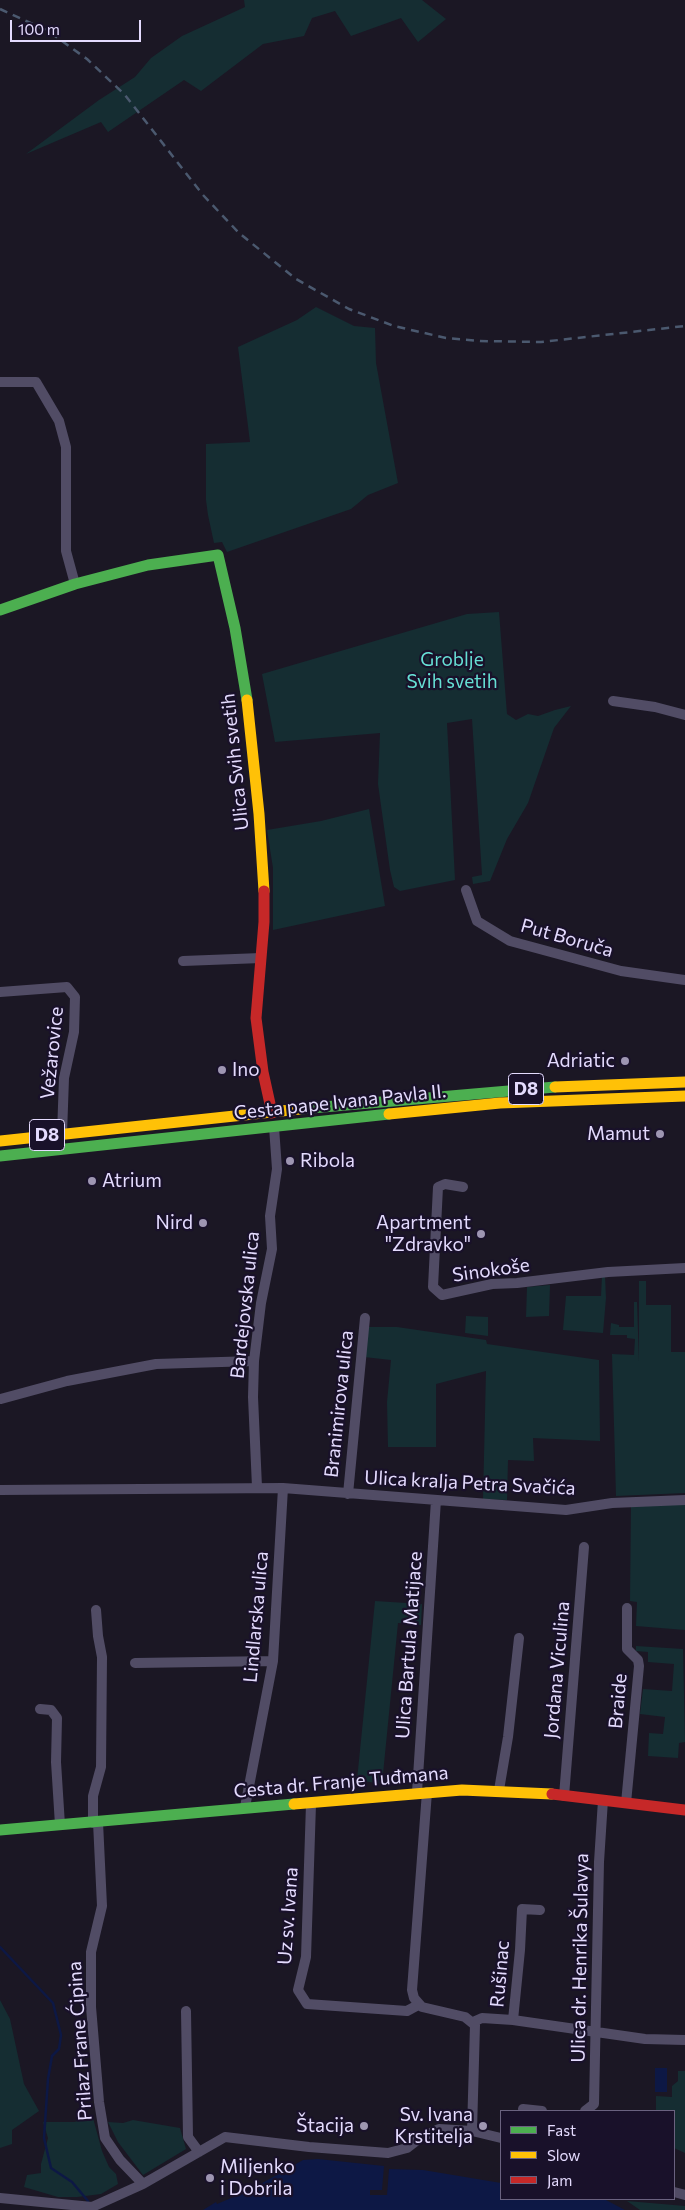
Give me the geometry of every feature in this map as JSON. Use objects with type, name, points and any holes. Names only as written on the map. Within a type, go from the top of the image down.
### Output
[{"type":"main road","name":"Ulica Svih svetih","points":[[0,610],[75,584],[148,565],[218,555],[235,628],[245,686],[259,814],[264,869],[261,958],[256,1018],[263,1072],[272,1113]]},
{"type":"main road","name":"Cesta pape Ivana Pavla II.","points":[[0,1141],[367,1102],[550,1087],[685,1082]]},
{"type":"main road","name":"Cesta pape Ivana Pavla II.","points":[[0,1156],[500,1104],[685,1096]]},
{"type":"main road","name":"Cesta dr. Franje Tuđmana","points":[[0,1830],[95,1823],[246,1807],[311,1804],[348,1798],[422,1792],[499,1790],[685,1810]]},
{"type":"street","points":[[0,382],[36,382],[59,421],[66,447],[66,551],[75,584]]},
{"type":"street","points":[[613,701],[655,707],[685,715]]},
{"type":"street","name":"Put Boruča","points":[[466,890],[477,921],[510,941],[621,971],[685,980]]},
{"type":"street","points":[[183,961],[261,958]]},
{"type":"street","name":"Vežarovice","points":[[0,992],[67,987],[75,997],[74,1032],[64,1078],[62,1134]]},
{"type":"street","name":"Bardejovska ulica","points":[[257,1487],[253,1397],[254,1361],[261,1303],[272,1249],[270,1216],[277,1169],[274,1127]]},
{"type":"street","name":"Sinokoše","points":[[463,1186],[445,1184],[438,1187],[433,1287],[442,1295],[492,1284],[517,1283],[608,1272],[685,1268]]},
{"type":"street","name":"Branimirova ulica","points":[[348,1494],[365,1318]]},
{"type":"street","points":[[1,1399],[67,1381],[156,1364],[254,1361]]},
{"type":"street","points":[[0,1490],[283,1488]]},
{"type":"street","name":"Ulica kralja Petra Svačića","points":[[283,1488],[566,1510],[612,1503],[685,1500]]},
{"type":"street","name":"Lindlarska ulica","points":[[246,1807],[273,1661],[283,1488]]},
{"type":"street","name":"Ulica Bartula Matijace","points":[[422,1792],[436,1500]]},
{"type":"street","name":"Jordana Viculina","points":[[564,1796],[584,1547]]},
{"type":"street","name":"Braide","points":[[626,1803],[639,1666],[638,1660],[627,1649],[627,1608]]},
{"type":"street","name":"Prilaz Frane Ćipina","points":[[96,1610],[102,1657],[101,1767],[93,1796],[102,1906],[91,1952],[91,2007],[99,2102],[105,2138],[120,2160],[143,2184]]},
{"type":"street","points":[[499,1790],[508,1737],[519,1638]]},
{"type":"street","points":[[135,1663],[273,1661]]},
{"type":"street","points":[[40,1709],[51,1710],[57,1718],[56,1762],[60,1825]]},
{"type":"street","points":[[418,2005],[412,1990],[422,1792]]},
{"type":"street","name":"Ulica dr. Henrika Šulavya","points":[[586,2110],[594,2104],[599,1862],[603,1800]]},
{"type":"street","name":"Uz sv. Ivana","points":[[311,1804],[306,1957],[298,1990],[307,2004],[407,2011],[418,2005],[465,2017],[473,2022]]},
{"type":"street","name":"Rušinac","points":[[473,2022],[482,2018],[513,2020],[522,1909],[540,1910]]},
{"type":"street","points":[[186,2012],[188,2136],[199,2152]]},
{"type":"street","points":[[513,2020],[645,2038],[685,2040]]},
{"type":"street","points":[[472,2131],[476,2033],[473,2022]]},
{"type":"street","points":[[523,2109],[532,2110]]},
{"type":"street","points":[[0,2198],[92,2207],[143,2184],[226,2137],[309,2148],[388,2152],[407,2148],[420,2138],[439,2129],[472,2131],[500,2138]]},
{"type":"green space","points":[[244,0],[422,0],[446,19],[418,42],[401,18],[351,36],[335,11],[312,18],[304,36],[263,44],[201,91],[184,80],[108,132],[101,122],[26,154],[99,100],[135,77],[151,58],[182,36],[245,7]]},
{"type":"green space","points":[[316,307],[354,326],[375,328],[376,363],[398,483],[368,495],[351,509],[227,552],[222,542],[214,543],[208,515],[206,500],[206,444],[250,442],[238,347],[297,320]]},
{"type":"green space","name":"Groblje Svih svetih","points":[[499,612],[507,714],[516,720],[528,714],[538,716],[571,706],[554,728],[528,803],[507,839],[490,881],[473,884],[472,877],[482,875],[472,719],[447,723],[455,880],[400,891],[394,887],[390,870],[378,784],[380,733],[275,742],[262,674],[467,614]]},
{"type":"green space","points":[[369,809],[385,906],[273,930],[273,868],[267,830],[321,821]]},
{"type":"green space","points":[[602,1276],[605,1276],[606,1298],[603,1333],[563,1330],[566,1296],[601,1296]]},
{"type":"green space","points":[[639,1281],[646,1281],[646,1305],[671,1305],[671,1352],[685,1352],[685,1493],[616,1496],[612,1354],[634,1355],[635,1339],[627,1338],[627,1335],[610,1335],[611,1323],[619,1325],[619,1327],[634,1327],[634,1302],[637,1302],[639,1362]]},
{"type":"green space","points":[[550,1285],[549,1316],[526,1317],[527,1287]]},
{"type":"green space","points":[[466,1316],[488,1317],[488,1336],[465,1333]]},
{"type":"green space","points":[[367,1327],[397,1327],[486,1340],[487,1344],[599,1360],[600,1441],[533,1438],[534,1461],[508,1460],[507,1500],[483,1499],[486,1371],[436,1384],[436,1447],[388,1447],[387,1402],[391,1360],[364,1357]]},
{"type":"green space","points":[[685,1503],[685,1630],[636,1626],[637,1602],[630,1601],[631,1506]]},
{"type":"green space","points":[[375,1601],[422,1604],[421,1625],[398,1623],[382,1784],[357,1780]]},
{"type":"green space","points":[[636,1646],[683,1649],[685,1742],[679,1743],[678,1758],[648,1756],[649,1733],[663,1734],[665,1717],[640,1714],[643,1689],[672,1691],[674,1664],[648,1662],[648,1652],[636,1651]]},
{"type":"green space","points":[[0,2000],[10,2019],[24,2084],[39,2111],[12,2130],[12,2144],[0,2148]]},
{"type":"green space","points":[[678,2071],[685,2071],[685,2153],[675,2148],[675,2110],[656,2110],[656,2096],[672,2097],[672,2086],[678,2081]]},
{"type":"green space","points":[[93,2118],[102,2151],[109,2167],[116,2174],[118,2184],[101,2194],[77,2197],[58,2197],[24,2187],[27,2175],[41,2173],[41,2164],[48,2138],[43,2122],[74,2122]]},
{"type":"green space","points":[[133,2120],[180,2128],[186,2149],[143,2175],[118,2142],[108,2122],[123,2123]]},
{"type":"green space","points":[[627,2201],[685,2206],[685,2210],[640,2210]]},
{"type":"water","points":[[655,2068],[667,2068],[667,2092],[655,2092]]},
{"type":"water","points":[[318,2159],[384,2166],[382,2190],[370,2190],[370,2195],[387,2195],[389,2169],[423,2170],[500,2183],[500,2200],[606,2200],[625,2210],[203,2210],[216,2202],[217,2204],[250,2190],[303,2160]]},
{"type":"waterway","points":[[0,1947],[53,2003],[61,2035],[59,2049],[52,2056],[48,2079],[44,2138],[51,2168],[72,2182],[88,2201]]},
{"type":"railway","points":[[0,9],[48,31],[87,59],[125,95],[203,195],[239,233],[296,279],[349,309],[394,326],[446,338],[480,341],[541,342],[685,326]]},
{"type":"traffic: fast","points":[[0,610],[75,584],[148,565],[218,555],[235,628],[247,700]]},
{"type":"traffic: fast","points":[[300,1109],[555,1087]]},
{"type":"traffic: fast","points":[[0,1156],[389,1114]]},
{"type":"traffic: fast","points":[[0,1830],[294,1804]]},
{"type":"traffic: slow","points":[[247,700],[259,814],[264,891]]},
{"type":"traffic: slow","points":[[555,1087],[685,1082]]},
{"type":"traffic: slow","points":[[389,1114],[500,1103],[685,1096]]},
{"type":"traffic: slow","points":[[0,1141],[300,1109]]},
{"type":"traffic: slow","points":[[294,1804],[462,1790],[552,1794]]},
{"type":"traffic: jam","points":[[264,891],[264,922],[256,1018],[263,1072],[272,1113]]},
{"type":"traffic: jam","points":[[552,1794],[685,1810]]},
{"type":"place","name":"Adriatic","points":[[625,1061]]},
{"type":"place","name":"Ino","points":[[222,1070]]},
{"type":"place","name":"Mamut","points":[[660,1134]]},
{"type":"place","name":"Ribola","points":[[290,1161]]},
{"type":"place","name":"Atrium","points":[[92,1181]]},
{"type":"place","name":"Nird","points":[[203,1223]]},
{"type":"place","name":"Apartment \"Zdravko\"","points":[[481,1234]]},
{"type":"place","name":"Štacija","points":[[364,2126]]},
{"type":"place","name":"Sv. Ivana Krstitelja","points":[[483,2126]]},
{"type":"place","name":"Miljenko i Dobrila","points":[[210,2178]]}]
